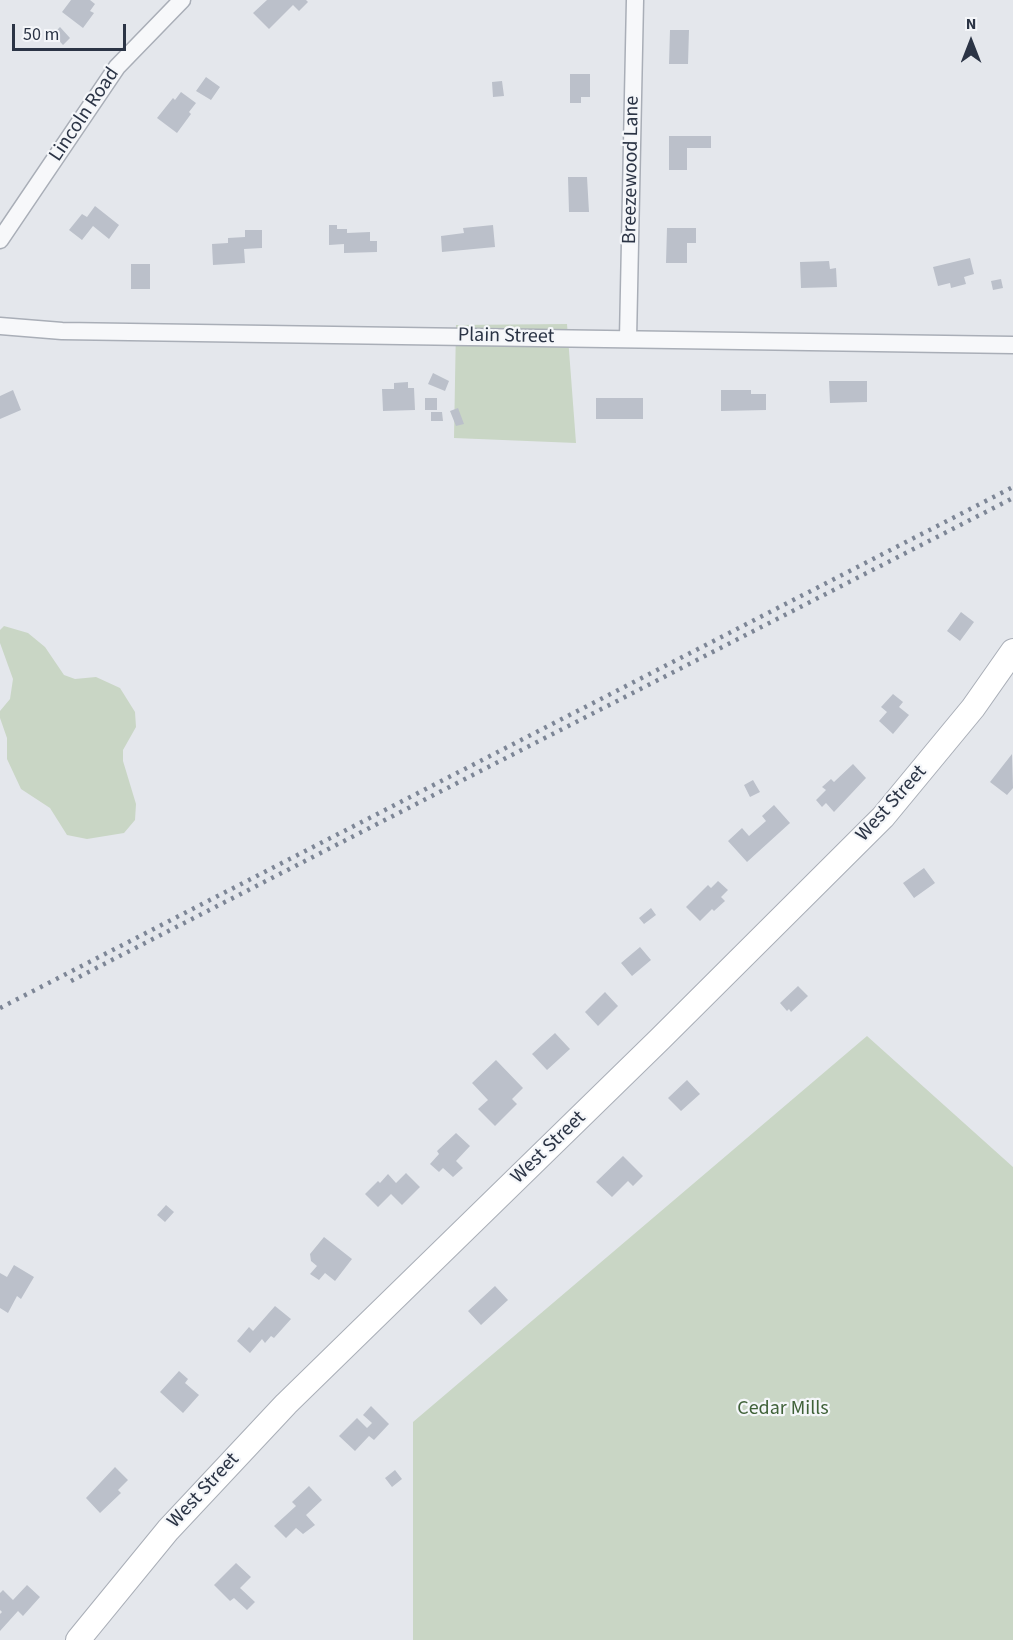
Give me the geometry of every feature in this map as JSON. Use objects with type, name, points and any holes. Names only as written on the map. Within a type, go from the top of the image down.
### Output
[{"type":"main road","name":"West Street","points":[[78,1640],[168,1530],[286,1404],[883,818],[973,708],[1013,651]]},
{"type":"street","name":"Lincoln Road","points":[[0,240],[117,67],[182,0]]},
{"type":"street","name":"Breezewood Lane","points":[[628,339],[635,0]]},
{"type":"street","name":"Plain Street","points":[[0,326],[62,331],[1013,345]]},
{"type":"green space","points":[[567,324],[576,443],[454,438],[456,325]]},
{"type":"green space","points":[[4,626],[28,633],[45,647],[64,675],[75,679],[96,677],[120,688],[135,712],[136,727],[123,750],[123,761],[136,804],[135,820],[124,833],[87,839],[67,835],[50,808],[21,789],[7,759],[7,738],[0,718],[0,711],[10,699],[13,679],[0,643],[0,630]]},
{"type":"green space","name":"Cedar Mills","points":[[867,1036],[1013,1167],[1013,1640],[413,1640],[413,1422]]},
{"type":"building","points":[[71,0],[90,0],[95,4],[90,11],[94,13],[83,28],[62,12]]},
{"type":"building","points":[[267,0],[306,0],[308,2],[299,11],[293,5],[269,29],[253,13]]},
{"type":"building","points":[[60,27],[70,38],[63,45],[53,34]]},
{"type":"building","points":[[670,30],[689,30],[688,64],[669,64]]},
{"type":"building","points":[[570,74],[590,74],[590,97],[581,97],[581,103],[570,103]]},
{"type":"building","points":[[206,77],[220,87],[211,100],[196,91]]},
{"type":"building","points":[[502,81],[504,96],[493,97],[492,82]]},
{"type":"building","points":[[181,92],[196,103],[177,133],[157,118],[173,98],[175,100]]},
{"type":"building","points":[[669,136],[711,136],[711,148],[687,148],[687,170],[669,170]]},
{"type":"building","points":[[568,177],[587,177],[589,212],[569,212]]},
{"type":"building","points":[[95,206],[119,225],[109,239],[93,226],[82,240],[69,230],[82,214],[87,217]]},
{"type":"building","points":[[329,225],[337,225],[337,229],[347,229],[347,233],[370,232],[370,241],[377,241],[377,252],[344,253],[344,244],[329,245]]},
{"type":"building","points":[[493,225],[495,247],[442,252],[441,236],[464,233],[463,228]]},
{"type":"building","points":[[667,228],[696,228],[696,243],[687,243],[687,263],[666,263]]},
{"type":"building","points":[[245,230],[262,230],[262,248],[244,249],[245,263],[213,265],[212,244],[228,243],[228,238],[245,237]]},
{"type":"building","points":[[970,258],[974,274],[964,277],[966,284],[951,288],[950,283],[938,286],[933,267]]},
{"type":"building","points":[[829,261],[830,269],[836,268],[837,287],[801,288],[800,262]]},
{"type":"building","points":[[131,264],[150,264],[150,289],[131,289]]},
{"type":"building","points":[[1001,279],[1003,288],[993,290],[991,281]]},
{"type":"building","points":[[433,373],[449,381],[445,391],[428,384]]},
{"type":"building","points":[[829,381],[867,381],[867,402],[830,403]]},
{"type":"building","points":[[408,382],[408,388],[414,388],[415,410],[383,411],[382,389],[394,389],[394,383]]},
{"type":"building","points":[[13,390],[21,410],[0,419],[0,396]]},
{"type":"building","points":[[721,390],[751,390],[751,394],[766,394],[766,410],[721,411]]},
{"type":"building","points":[[425,398],[437,398],[437,410],[425,410]]},
{"type":"building","points":[[596,398],[643,398],[643,419],[596,419]]},
{"type":"building","points":[[458,408],[464,424],[456,426],[450,411]]},
{"type":"building","points":[[431,412],[442,412],[443,421],[431,421]]},
{"type":"building","points":[[961,612],[974,622],[960,641],[947,631]]},
{"type":"building","points":[[893,694],[903,702],[899,707],[909,715],[893,734],[879,721],[887,712],[881,707]]},
{"type":"building","points":[[1012,754],[1013,788],[1007,795],[990,782]]},
{"type":"building","points":[[853,764],[866,778],[834,812],[826,803],[822,807],[816,800],[826,790],[822,787],[831,779],[834,782]]},
{"type":"building","points":[[753,780],[760,792],[750,797],[744,785]]},
{"type":"building","points":[[774,805],[790,823],[747,862],[728,841],[742,828],[749,836],[766,821],[762,816]]},
{"type":"building","points":[[924,868],[935,883],[914,898],[903,883]]},
{"type":"building","points":[[718,881],[728,890],[721,897],[725,901],[714,911],[712,909],[700,921],[686,907],[708,885],[711,888]]},
{"type":"building","points":[[651,908],[656,915],[644,924],[639,918]]},
{"type":"building","points":[[640,947],[651,960],[632,976],[621,963]]},
{"type":"building","points":[[798,986],[808,996],[791,1012],[789,1009],[787,1011],[780,1003]]},
{"type":"building","points":[[605,992],[618,1006],[598,1026],[585,1012]]},
{"type":"building","points":[[555,1033],[570,1049],[547,1070],[532,1054]]},
{"type":"building","points":[[496,1060],[523,1088],[512,1099],[517,1104],[495,1126],[478,1109],[488,1100],[472,1083]]},
{"type":"building","points":[[687,1080],[700,1094],[681,1111],[668,1098]]},
{"type":"building","points":[[456,1133],[470,1146],[456,1161],[463,1168],[453,1177],[443,1168],[439,1172],[430,1164],[439,1154],[437,1151]]},
{"type":"building","points":[[623,1156],[643,1176],[633,1186],[628,1181],[612,1197],[596,1182]]},
{"type":"building","points":[[406,1173],[420,1187],[402,1205],[391,1194],[378,1207],[365,1194],[388,1174],[396,1183]]},
{"type":"building","points":[[166,1205],[174,1212],[165,1222],[157,1215]]},
{"type":"building","points":[[324,1237],[352,1259],[335,1281],[325,1273],[319,1280],[310,1274],[317,1266],[311,1261],[310,1254]]},
{"type":"building","points":[[14,1265],[34,1277],[21,1299],[17,1296],[8,1313],[0,1308],[0,1273],[7,1277]]},
{"type":"building","points":[[495,1286],[508,1300],[481,1325],[468,1311]]},
{"type":"building","points":[[275,1306],[291,1319],[274,1338],[271,1336],[265,1343],[262,1339],[250,1353],[237,1341],[249,1327],[253,1331]]},
{"type":"building","points":[[179,1371],[188,1379],[185,1383],[199,1395],[183,1413],[160,1392]]},
{"type":"building","points":[[371,1406],[389,1424],[374,1440],[369,1436],[355,1451],[339,1436],[357,1418],[367,1428],[372,1423],[363,1415]]},
{"type":"building","points":[[115,1467],[128,1480],[118,1490],[121,1493],[100,1513],[86,1498]]},
{"type":"building","points":[[395,1470],[402,1479],[392,1487],[385,1478]]},
{"type":"building","points":[[309,1486],[322,1500],[306,1515],[315,1525],[303,1534],[296,1528],[286,1538],[274,1526],[296,1506],[292,1502]]},
{"type":"building","points":[[236,1563],[251,1577],[240,1588],[255,1602],[247,1610],[234,1598],[230,1601],[214,1585]]},
{"type":"building","points":[[27,1585],[40,1597],[23,1616],[18,1611],[0,1631],[2,1612],[0,1593],[3,1590],[13,1600]]},
{"type":"railway","points":[[0,1008],[1013,487]]},
{"type":"railway","points":[[71,981],[1013,498]]}]
